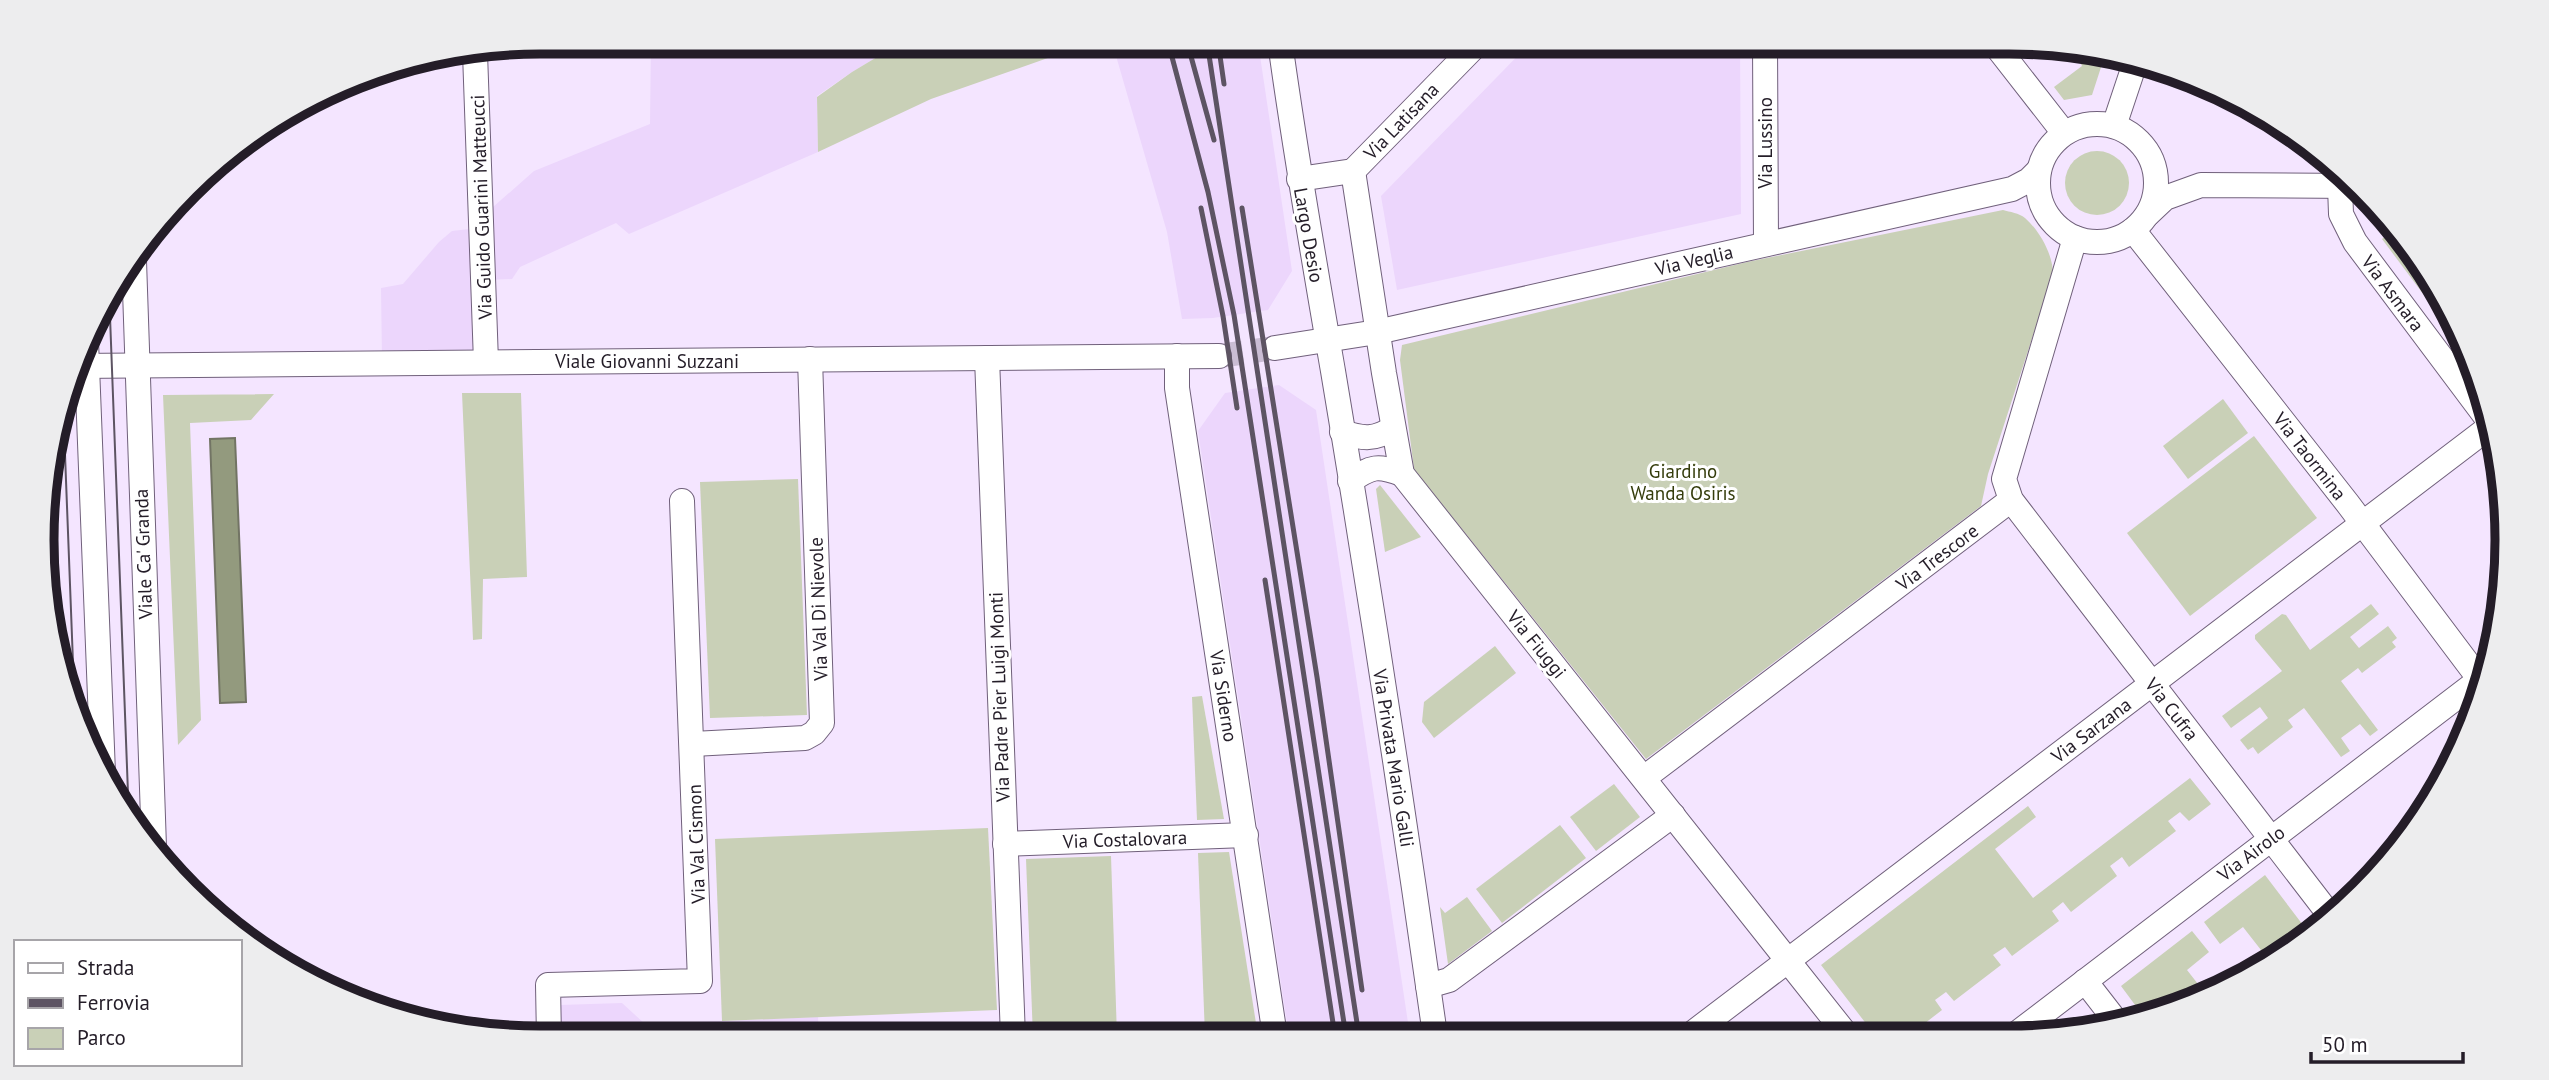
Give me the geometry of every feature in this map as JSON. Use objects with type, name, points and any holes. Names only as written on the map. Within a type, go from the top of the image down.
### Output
[{"type":"street","points":[[1282,54],[1299,178]]},
{"type":"street","name":"Via Latisana","points":[[1353,171],[1467,54]]},
{"type":"street","name":"Via Lussino","points":[[1765,54],[1766,244]]},
{"type":"street","points":[[2002,54],[2064,133]]},
{"type":"street","name":"Via Guido Guarini Matteucci","points":[[475,58],[486,362]]},
{"type":"street","points":[[2114,126],[2133,70]]},
{"type":"street","points":[[2220,184],[2169,174],[2157,165],[2131,134],[2114,126],[2088,124],[2064,133],[2052,144],[2039,170],[2038,185],[2041,202],[2060,230],[2090,242],[2120,238],[2159,202],[2182,190],[2201,185],[2340,186]]},
{"type":"street","points":[[2140,222],[2155,194],[2156,183],[2153,164],[2144,148]]},
{"type":"street","name":"Via Veglia","points":[[1377,332],[2012,189],[2029,180],[2039,170]]},
{"type":"street","points":[[1353,171],[1402,474]]},
{"type":"street","name":"Largo Desio","points":[[1350,481],[1299,178],[1353,171]]},
{"type":"street","points":[[2012,189],[2031,195],[2041,202]]},
{"type":"street","name":"Via Asmara","points":[[2347,192],[2341,214],[2355,242],[2474,401]]},
{"type":"street","name":"Via Taormina","points":[[2140,222],[2361,522],[2477,671]]},
{"type":"street","points":[[2011,500],[2004,479],[2075,238]]},
{"type":"street","name":"Viale Ca' Granda","points":[[134,273],[154,834]]},
{"type":"street","points":[[1275,348],[1377,332]]},
{"type":"street","name":"Via Siderno","points":[[1177,356],[1177,388],[1274,1026]]},
{"type":"street","name":"Viale Giovanni Suzzani","points":[[90,358],[136,365],[1219,356]]},
{"type":"street","name":"Via Padre Pier Luigi Monti","points":[[987,358],[1013,1026]]},
{"type":"street","name":"Via Val Di Nievole","points":[[692,744],[805,738],[814,733],[822,723],[810,359]]},
{"type":"street","points":[[84,374],[102,750]]},
{"type":"street","points":[[1342,432],[1362,438],[1380,437],[1393,428]]},
{"type":"street","name":"Via Sarzana","points":[[1701,1026],[2482,432]]},
{"type":"street","points":[[1350,481],[1368,468],[1382,467],[1402,474]]},
{"type":"street","name":"Via Fiuggi","points":[[1402,474],[1840,1026]]},
{"type":"street","name":"Via Privata Mario Galli","points":[[1350,481],[1434,1026]]},
{"type":"street","name":"Via Cufra","points":[[2011,500],[2325,909]]},
{"type":"street","name":"Via Trescore","points":[[1644,778],[2011,500]]},
{"type":"street","name":"Via Val Cismon","points":[[549,1026],[548,985],[700,981],[682,501]]},
{"type":"street","name":"Via Airolo","points":[[2027,1025],[2472,688]]},
{"type":"street","points":[[1428,986],[1449,980],[1673,815]]},
{"type":"street","name":"Via Costalovara","points":[[1005,844],[1246,835]]},
{"type":"street","points":[[2085,981],[2111,1014]]},
{"type":"shaded area","points":[[651,54],[882,54],[817,96],[818,152],[629,234],[616,223],[520,267],[512,279],[486,280],[484,215],[534,171],[650,124]]},
{"type":"shaded area","points":[[1115,54],[1260,54],[1292,271],[1268,310],[1213,318],[1182,319],[1167,232]]},
{"type":"shaded area","points":[[1519,54],[1740,54],[1741,214],[1397,290],[1381,196]]},
{"type":"shaded area","points":[[478,228],[483,361],[382,360],[381,288],[403,284],[452,231]]},
{"type":"shaded area","points":[[1279,385],[1316,410],[1408,1026],[1287,1026],[1198,431],[1225,393]]},
{"type":"shaded area","points":[[235,438],[246,702],[220,703],[210,439]]},
{"type":"shaded area","points":[[622,1003],[645,1024],[818,1017],[818,1026],[561,1026],[560,1005]]},
{"type":"green space","points":[[882,54],[1059,54],[931,99],[818,152],[817,97]]},
{"type":"green space","points":[[2079,59],[2102,64],[2092,95],[2064,100],[2054,87],[2082,66]]},
{"type":"green space","points":[[250,150],[161,237],[197,197]]},
{"type":"green space","points":[[2097,151],[2115,157],[2123,165],[2129,183],[2123,201],[2115,209],[2097,215],[2079,209],[2071,201],[2065,183],[2071,165],[2079,157]]},
{"type":"green space","name":"Giardino Wanda Osiris","points":[[2003,210],[2023,216],[2031,223],[2045,244],[2053,274],[1988,474],[1981,506],[1646,759],[1414,469],[1400,360],[1402,345],[1747,262]]},
{"type":"green space","points":[[2387,235],[2394,244],[2442,319],[2382,239]]},
{"type":"green space","points":[[462,393],[521,393],[527,577],[483,579],[482,639],[473,640]]},
{"type":"green space","points":[[274,394],[251,420],[190,423],[201,720],[178,745],[163,395]]},
{"type":"green space","points":[[2223,399],[2248,433],[2188,479],[2163,446]]},
{"type":"green space","points":[[2254,436],[2317,518],[2190,616],[2127,533]]},
{"type":"green space","points":[[798,479],[807,715],[710,718],[700,482]]},
{"type":"green space","points":[[1380,485],[1421,537],[1385,552],[1376,489]]},
{"type":"green space","points":[[2371,604],[2379,614],[2350,637],[2359,648],[2388,626],[2397,638],[2392,642],[2396,647],[2362,673],[2358,668],[2341,681],[2378,730],[2370,736],[2360,724],[2341,738],[2350,751],[2341,757],[2304,708],[2288,720],[2293,727],[2258,754],[2253,747],[2248,750],[2240,740],[2268,718],[2260,707],[2231,728],[2222,716],[2282,671],[2255,639],[2255,635],[2282,614],[2286,615],[2310,650]]},
{"type":"green space","points":[[1495,646],[1516,673],[1434,738],[1422,722],[1424,702]]},
{"type":"green space","points":[[1202,696],[1224,819],[1197,820],[1192,697]]},
{"type":"green space","points":[[2190,778],[2211,804],[2189,821],[2180,812],[2168,821],[2176,831],[2129,867],[2122,857],[2110,866],[2117,876],[2071,912],[2063,902],[2052,911],[2059,921],[2012,956],[2005,947],[1993,955],[2001,965],[1954,1001],[1946,992],[1935,1000],[1942,1010],[1921,1026],[1868,1026],[1821,965],[2028,806],[2036,817],[1995,849],[2033,898]]},
{"type":"green space","points":[[1614,784],[1640,817],[1596,851],[1570,817]]},
{"type":"green space","points":[[1560,825],[1586,858],[1502,923],[1476,889]]},
{"type":"green space","points":[[988,828],[997,1010],[722,1021],[715,839]]},
{"type":"green space","points":[[1229,852],[1256,1026],[1205,1026],[1198,853]]},
{"type":"green space","points":[[1111,856],[1117,1026],[1033,1026],[1026,859]]},
{"type":"green space","points":[[2265,875],[2304,926],[2253,960],[2251,958],[2261,950],[2243,927],[2220,944],[2204,922]]},
{"type":"green space","points":[[1467,897],[1492,931],[1448,964],[1440,907],[1445,913]]},
{"type":"green space","points":[[2192,931],[2209,952],[2187,970],[2200,987],[2195,989],[2137,1008],[2121,986]]},
{"type":"tunnel","points":[[1219,356],[1275,348]]},
{"type":"tram line","points":[[110,314],[128,798]]},
{"type":"tram line","points":[[65,443],[73,674]]},
{"type":"railway","points":[[1171,54],[1208,192],[1234,315],[1344,1026]]},
{"type":"railway","points":[[1190,54],[1214,140]]},
{"type":"railway","points":[[1209,54],[1357,1026]]},
{"type":"railway","points":[[1220,54],[1224,84]]},
{"type":"railway","points":[[1201,208],[1223,316],[1237,408]]},
{"type":"railway","points":[[1242,208],[1317,677],[1362,990]]},
{"type":"railway","points":[[1265,580],[1333,1026]]}]
